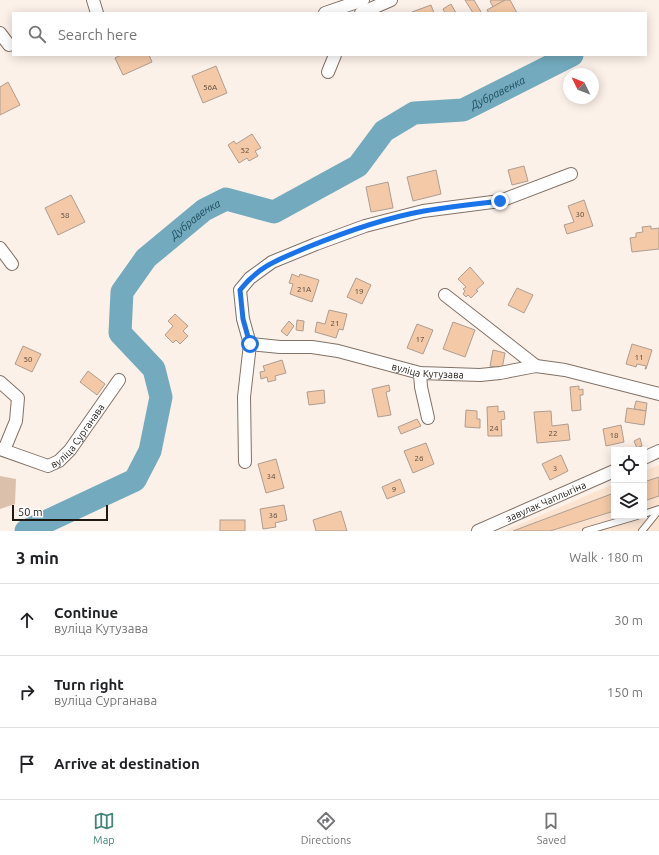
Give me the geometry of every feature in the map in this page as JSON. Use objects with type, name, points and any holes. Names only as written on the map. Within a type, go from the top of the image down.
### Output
[{"type":"street","points":[[93,0],[97,12]]},
{"type":"street","points":[[327,12],[341,3],[363,0]]},
{"type":"street","points":[[362,12],[391,0]]},
{"type":"street","points":[[0,33],[8,45]]},
{"type":"street","points":[[328,72],[335,56]]},
{"type":"street","points":[[245,462],[244,397],[250,344],[243,319],[240,290],[250,278],[272,262],[365,226],[423,211],[500,201],[572,174]]},
{"type":"street","points":[[0,248],[12,264]]},
{"type":"street","points":[[445,295],[536,366]]},
{"type":"street","name":"вуліца Кутузава","points":[[250,344],[280,347],[312,347],[338,351],[420,373],[500,373],[536,366],[565,370],[659,394]]},
{"type":"street","points":[[420,373],[421,387],[428,418]]},
{"type":"street","name":"вуліца Сурганава","points":[[2,450],[48,466],[59,461],[70,450],[119,380]]},
{"type":"street","points":[[0,382],[18,398],[16,421],[2,450]]},
{"type":"street","points":[[647,457],[659,451]]},
{"type":"street","name":"завулак Чаплыгіна","points":[[478,531],[611,472]]},
{"type":"lane","points":[[642,531],[659,510],[647,513]]},
{"type":"lane","points":[[586,531],[627,519]]},
{"type":"shaded area","points":[[659,465],[659,531],[504,531],[611,485],[611,519],[647,519],[647,470]]},
{"type":"shaded area","points":[[0,476],[16,479],[15,504],[0,509]]},
{"type":"building","points":[[465,0],[474,0],[481,12],[472,12]]},
{"type":"building","points":[[505,0],[493,7],[490,1]]},
{"type":"building","points":[[505,0],[510,0],[516,12],[488,12],[487,10]]},
{"type":"building","points":[[451,4],[455,12],[444,12],[443,9]]},
{"type":"building","points":[[431,5],[434,12],[412,12]]},
{"type":"building","points":[[119,56],[149,56],[152,62],[123,75],[115,58]]},
{"type":"building","points":[[216,66],[227,93],[203,103],[192,76]]},
{"type":"building","points":[[8,82],[20,105],[0,115],[0,87]]},
{"type":"building","points":[[252,134],[261,148],[255,151],[258,156],[249,161],[247,158],[239,163],[228,145],[234,141],[236,144]]},
{"type":"building","points":[[524,166],[528,181],[512,185],[508,170]]},
{"type":"building","points":[[436,170],[441,194],[413,201],[407,177]]},
{"type":"building","points":[[388,182],[393,208],[371,212],[366,187]]},
{"type":"building","points":[[71,195],[85,222],[58,235],[45,208]]},
{"type":"building","points":[[584,200],[593,226],[567,234],[564,225],[574,222],[568,206]]},
{"type":"building","points":[[651,226],[651,229],[659,228],[659,249],[632,252],[630,238],[636,237],[636,233],[643,232],[642,227]]},
{"type":"building","points":[[470,267],[484,283],[476,290],[478,291],[471,298],[468,295],[466,297],[463,294],[465,291],[463,289],[466,287],[458,279]]},
{"type":"building","points":[[292,274],[299,277],[300,274],[319,280],[312,302],[290,294],[293,284],[289,283]]},
{"type":"building","points":[[356,278],[371,285],[362,304],[347,297]]},
{"type":"building","points":[[517,288],[533,295],[524,313],[508,305]]},
{"type":"building","points":[[329,310],[347,314],[343,330],[339,329],[336,338],[315,332],[317,322],[325,324]]},
{"type":"building","points":[[175,314],[188,326],[183,331],[188,336],[180,344],[176,340],[173,343],[165,335],[173,326],[168,321]]},
{"type":"building","points":[[297,320],[304,321],[303,331],[296,330]]},
{"type":"building","points":[[289,321],[294,326],[287,336],[281,331]]},
{"type":"building","points":[[453,322],[475,330],[465,357],[443,349]]},
{"type":"building","points":[[417,324],[433,330],[423,354],[407,348]]},
{"type":"building","points":[[632,344],[652,350],[646,369],[646,366],[637,364],[636,367],[626,364]]},
{"type":"building","points":[[23,346],[41,354],[32,372],[15,364]]},
{"type":"building","points":[[493,350],[505,353],[502,369],[490,366]]},
{"type":"building","points":[[282,360],[286,373],[275,376],[276,380],[268,382],[267,377],[261,379],[260,372],[265,371],[263,366]]},
{"type":"building","points":[[88,371],[105,384],[97,395],[80,382]]},
{"type":"building","points":[[389,385],[390,391],[386,392],[391,415],[378,417],[372,389]]},
{"type":"building","points":[[579,386],[579,390],[583,389],[583,395],[580,395],[581,410],[572,411],[570,387]]},
{"type":"building","points":[[324,390],[325,403],[309,405],[307,392]]},
{"type":"building","points":[[636,401],[647,403],[646,411],[634,409]]},
{"type":"building","points":[[498,406],[498,412],[504,411],[505,419],[501,420],[502,436],[488,436],[487,407]]},
{"type":"building","points":[[627,408],[646,411],[644,425],[625,422]]},
{"type":"building","points":[[466,410],[477,411],[477,419],[480,419],[480,428],[465,427]]},
{"type":"building","points":[[551,411],[552,426],[568,424],[570,440],[537,443],[534,412]]},
{"type":"building","points":[[417,419],[421,426],[401,434],[398,427]]},
{"type":"building","points":[[621,425],[624,442],[606,446],[603,429]]},
{"type":"building","points":[[640,438],[642,446],[637,447],[634,441]]},
{"type":"building","points":[[426,443],[434,464],[413,473],[404,451]]},
{"type":"building","points":[[561,455],[568,471],[550,480],[542,464]]},
{"type":"building","points":[[276,459],[284,488],[266,493],[258,464]]},
{"type":"building","points":[[659,477],[659,496],[647,500],[647,481]]},
{"type":"building","points":[[400,479],[405,492],[387,499],[382,487]]},
{"type":"building","points":[[611,494],[611,512],[550,531],[513,531]]},
{"type":"building","points":[[284,505],[287,520],[275,523],[276,527],[263,529],[260,509]]},
{"type":"building","points":[[341,511],[347,531],[316,531],[313,520]]},
{"type":"building","points":[[220,520],[245,520],[245,531],[220,531]]},
{"type":"waterway","name":"Дубравенка","points":[[26,531],[135,480],[150,451],[161,397],[154,369],[120,333],[122,292],[146,258],[204,210],[226,199],[274,212],[358,166],[384,131],[414,113],[463,110],[570,56]]},
{"type":"route","points":[[250,344],[243,319],[240,290],[250,278],[272,262],[365,226],[423,211],[500,201]]}]
